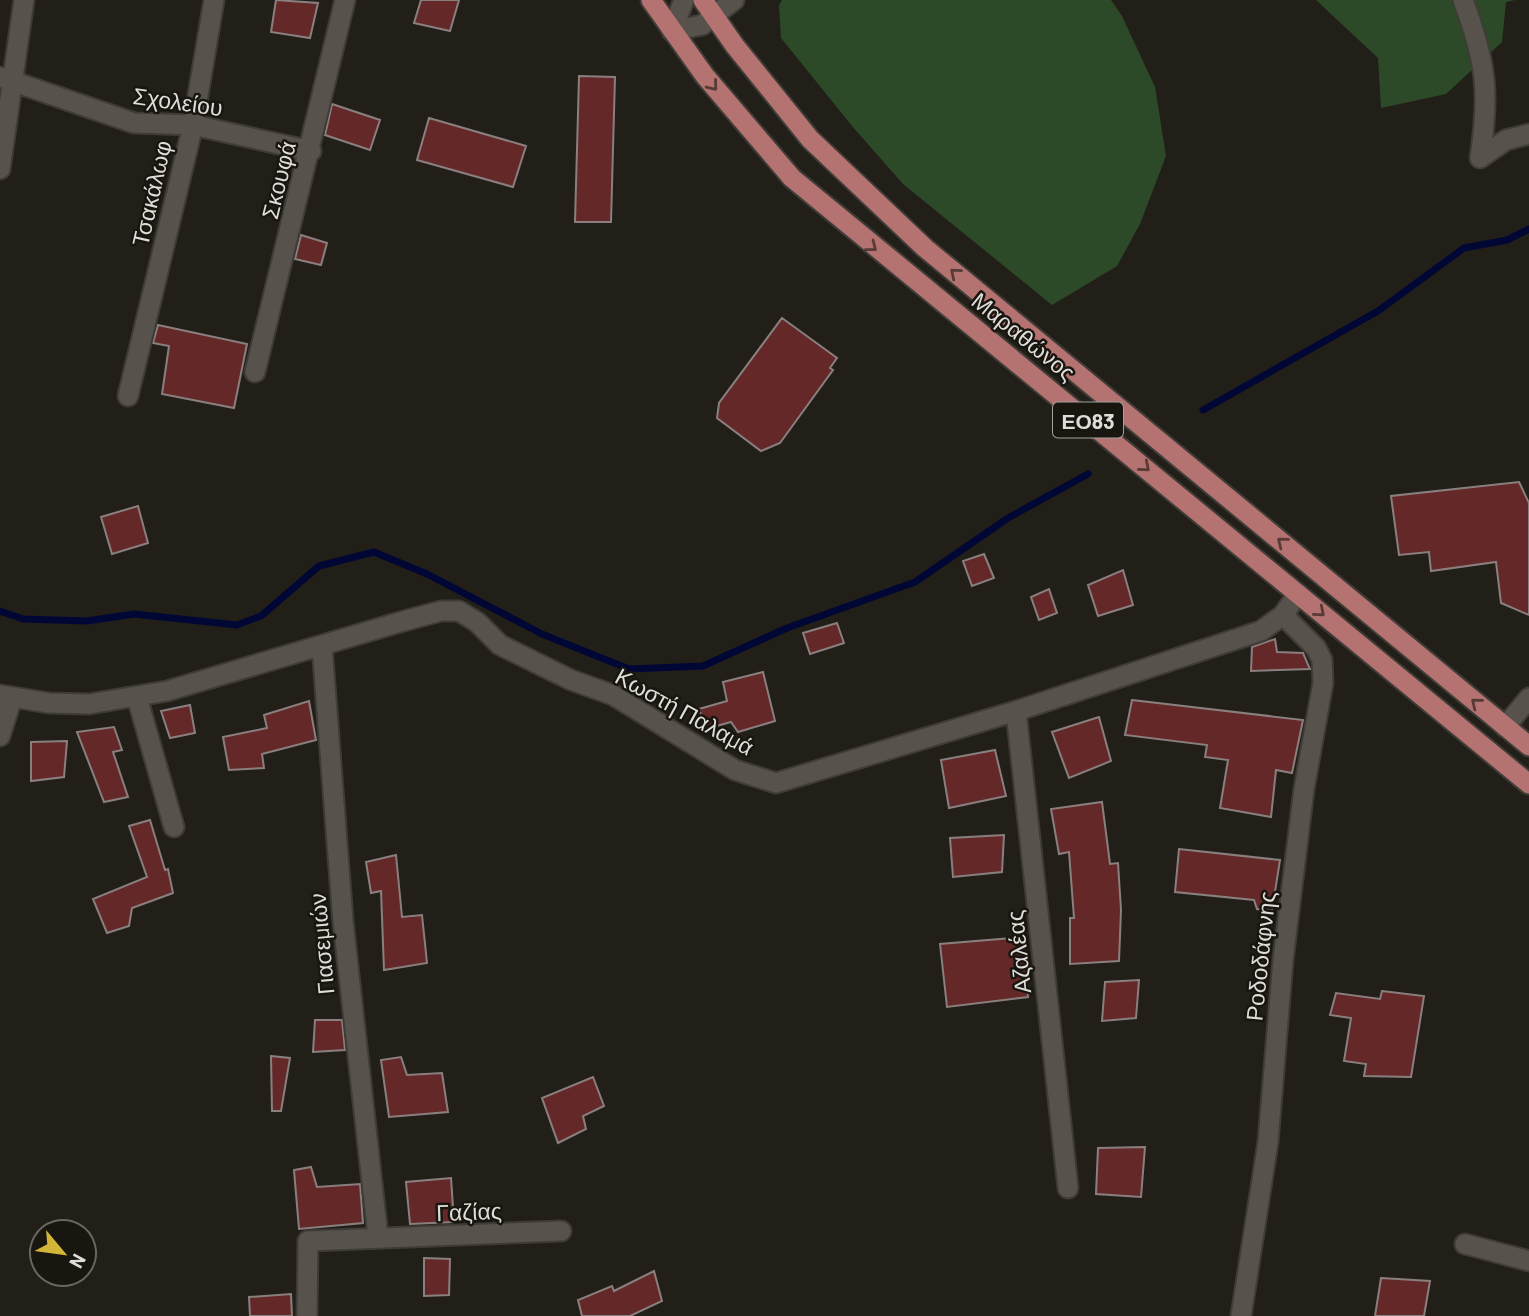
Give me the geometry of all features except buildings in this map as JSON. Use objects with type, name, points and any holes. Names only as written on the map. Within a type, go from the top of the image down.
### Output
[{"type":"main road","name":"Μαραθώνος","points":[[651,0],[732,111],[792,178],[1529,784]]},
{"type":"main road","name":"Μαραθώνος","points":[[703,0],[810,139],[925,248],[1529,746]]},
{"type":"street","points":[[0,169],[7,80],[24,0]]},
{"type":"street","name":"Τσακάλωφ","points":[[128,396],[193,125],[214,0]]},
{"type":"street","name":"Σκουφά","points":[[256,372],[345,0]]},
{"type":"street","points":[[672,31],[684,0]]},
{"type":"street","points":[[672,31],[702,25],[715,18],[734,0]]},
{"type":"street","points":[[1463,0],[1477,38],[1487,81],[1480,158],[1506,140],[1529,134]]},
{"type":"street","name":"Σχολείου","points":[[7,80],[134,123],[193,125],[311,150]]},
{"type":"street","name":"Κωστή Παλαμά","points":[[6,696],[89,704],[167,691],[441,611],[459,611],[477,622],[500,645],[571,680],[613,695],[735,770],[776,783],[1016,711],[1261,631],[1283,615],[1298,594]]},
{"type":"street","name":"Ροδοδάφνης","points":[[1241,1316],[1268,1142],[1283,960],[1304,789],[1323,683],[1322,660],[1316,648],[1283,615]]},
{"type":"street","name":"Γιασεμιών","points":[[322,646],[343,921],[378,1237]]},
{"type":"street","points":[[0,736],[6,696]]},
{"type":"street","points":[[137,696],[174,827]]},
{"type":"street","points":[[1505,727],[1529,698]]},
{"type":"street","name":"Αζαλέας","points":[[1016,711],[1068,1188]]},
{"type":"street","name":"Γαζίας","points":[[307,1316],[308,1241],[378,1237],[476,1237],[561,1231]]},
{"type":"street","points":[[1465,1244],[1529,1261]]},
{"type":"green space","points":[[782,0],[1111,0],[1122,16],[1155,87],[1166,156],[1140,224],[1117,266],[1052,305],[903,184],[781,38],[779,5]]},
{"type":"green space","points":[[1316,0],[1515,0],[1506,2],[1502,42],[1446,94],[1381,108],[1378,58]]},
{"type":"waterway","points":[[1203,410],[1378,311],[1464,248],[1507,240],[1529,229]]},
{"type":"waterway","points":[[0,611],[23,619],[87,621],[134,614],[237,625],[261,616],[319,566],[374,552],[427,574],[542,634],[629,669],[703,666],[787,628],[915,582],[1008,518],[1088,474]]}]
